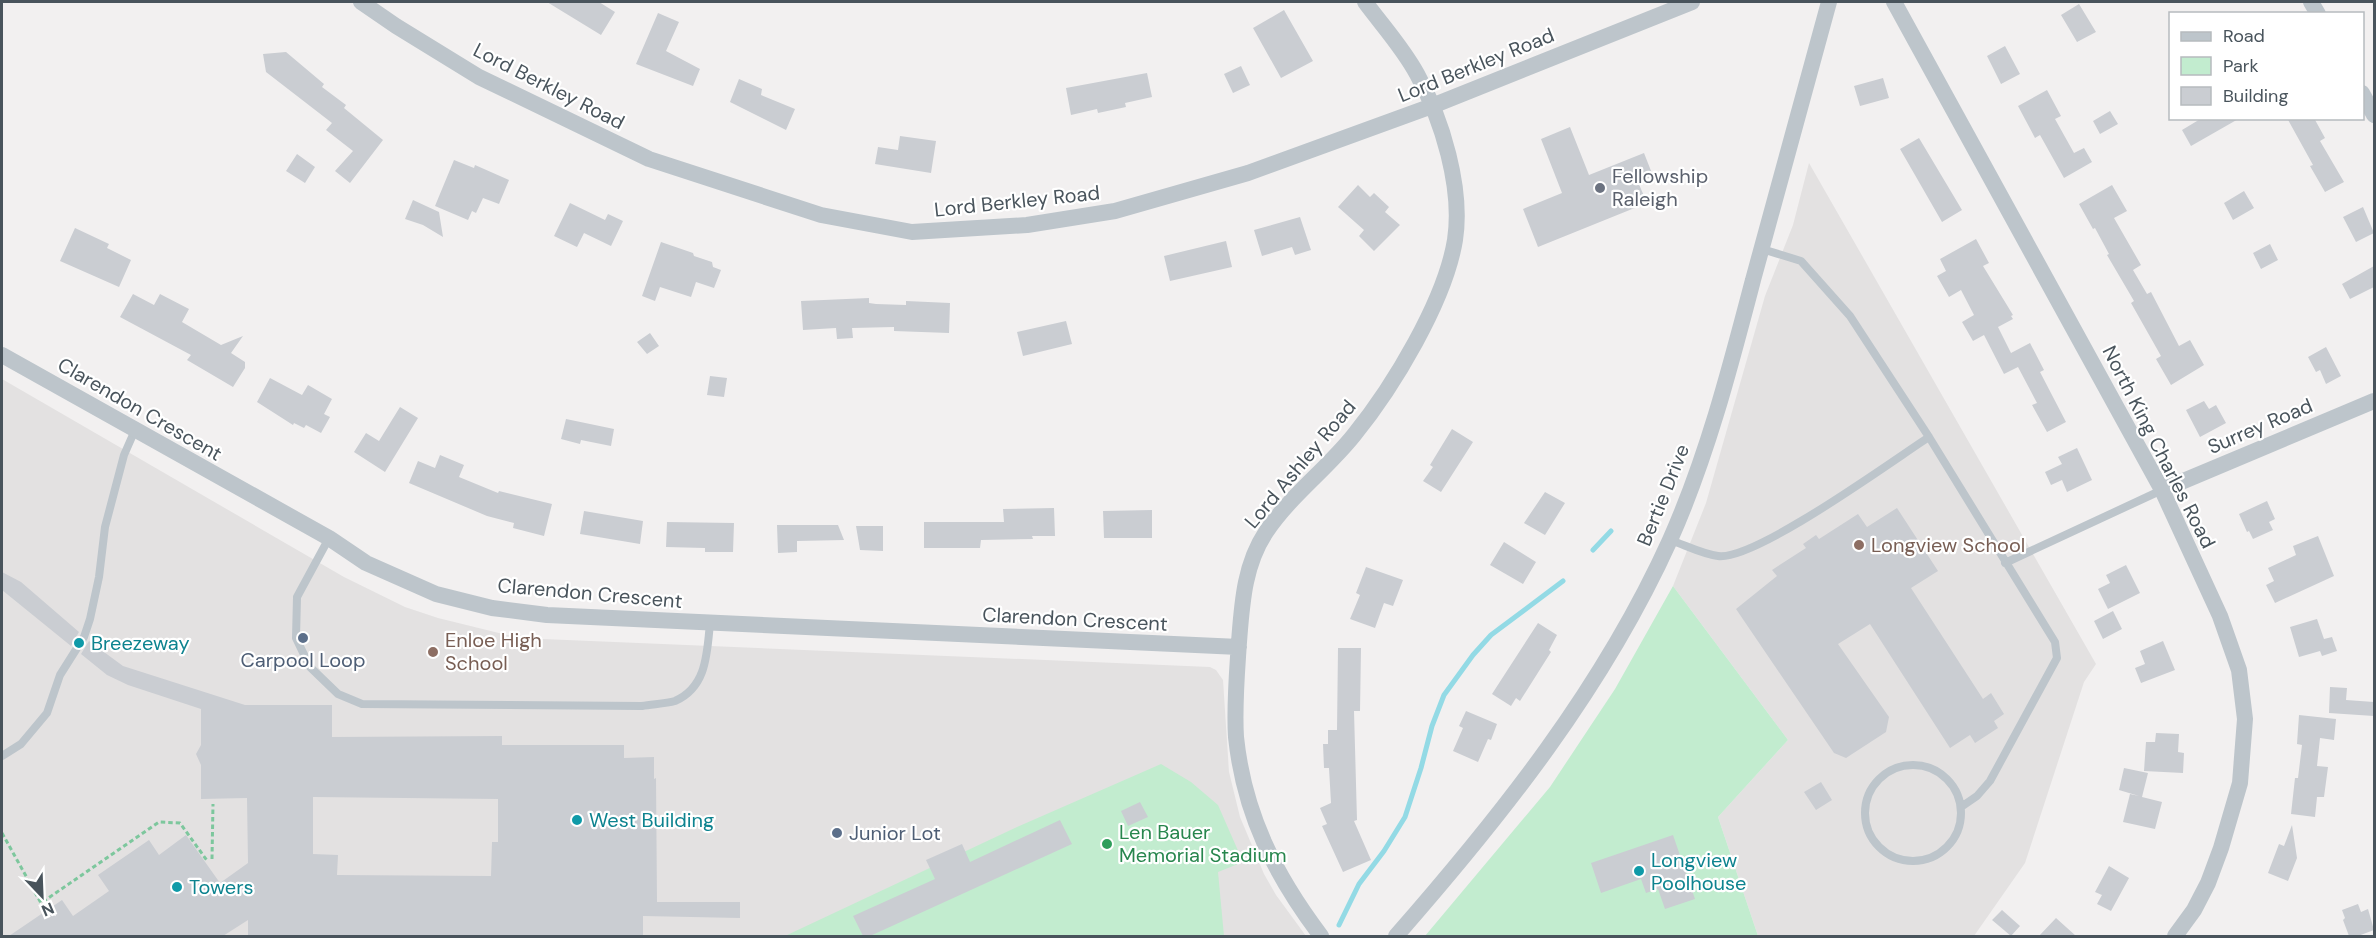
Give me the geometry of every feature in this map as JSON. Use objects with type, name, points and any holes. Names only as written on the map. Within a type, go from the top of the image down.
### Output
[{"type":"street","name":"Lord Berkley Road","points":[[361,2],[479,77],[649,159],[821,215],[912,232],[1027,225],[1115,211],[1248,173],[1432,106],[1692,2]]},
{"type":"street","name":"Lord Ashley Road","points":[[1321,936],[1286,887],[1258,831],[1249,803],[1236,735],[1242,596],[1247,576],[1266,532],[1355,434],[1404,359],[1443,284],[1455,240],[1455,194],[1446,148],[1432,106],[1416,71],[1365,2]]},
{"type":"street","name":"Bertie Drive","points":[[1396,936],[1500,813],[1538,763],[1610,653],[1670,540],[1718,410],[1828,2]]},
{"type":"street","name":"North King Charles Road","points":[[1894,2],[2162,490],[2230,640],[2239,670],[2246,719],[2240,783],[2221,848],[2194,910],[2175,936]]},
{"type":"street","points":[[2364,97],[2374,115]]},
{"type":"street","name":"Clarendon Crescent","points":[[2,355],[329,538],[366,563],[436,594],[492,608],[548,615],[1239,647]]},
{"type":"street","name":"Surrey Road","points":[[2162,490],[2374,401]]},
{"type":"lane","points":[[1762,249],[1801,261],[1850,316],[1929,437],[2055,642],[2057,658],[1990,781],[1977,796],[1961,807]]},
{"type":"lane","points":[[2,756],[21,744],[47,713],[60,675],[84,637],[99,577],[105,527],[124,455],[135,430]]},
{"type":"lane","points":[[1670,540],[1719,556],[1743,552],[1795,525],[1929,437]]},
{"type":"lane","points":[[2006,563],[2162,490]]},
{"type":"lane","points":[[329,538],[297,597],[296,638],[310,667],[338,694],[362,704],[642,706],[674,701],[694,687],[704,672],[710,623]]},
{"type":"lane","points":[[1918,765],[1934,769],[1947,778],[1956,791],[1961,807],[1960,823],[1949,843],[1930,858],[1915,861],[1899,859],[1885,853],[1874,842],[1866,828],[1864,812],[1867,796],[1875,782],[1887,772],[1902,766],[1918,765]]},
{"type":"path","points":[[212,859],[213,804]]},
{"type":"path","points":[[2,833],[41,903],[159,822],[180,823],[207,862]]},
{"type":"shaded area","name":"Longview School","points":[[1809,163],[2096,664],[2084,682],[2025,863],[1974,936],[1758,936],[1718,817],[1788,740],[1673,586],[1706,503],[1765,296],[1793,225]]},
{"type":"shaded area","name":"Enloe High School","points":[[2,379],[344,577],[405,607],[438,618],[519,638],[1210,667],[1216,670],[1223,680],[1229,772],[1240,817],[1264,874],[1276,895],[1306,936],[2,936]]},
{"type":"green space","points":[[1673,586],[1788,740],[1718,817],[1758,936],[1425,936],[1550,787],[1615,689]]},
{"type":"green space","name":"Len Bauer Memorial Stadium","points":[[1161,764],[1191,782],[1218,805],[1243,862],[1218,872],[1224,936],[785,936],[1017,827]]},
{"type":"building","points":[[547,2],[599,2],[615,12],[601,35]]},
{"type":"building","points":[[2079,4],[2096,32],[2077,42],[2061,15]]},
{"type":"building","points":[[1284,10],[1313,61],[1281,78],[1253,28]]},
{"type":"building","points":[[658,13],[679,22],[666,51],[700,69],[693,86],[636,64]]},
{"type":"building","points":[[2005,46],[2020,74],[2001,84],[1987,56]]},
{"type":"building","points":[[286,52],[324,84],[322,87],[346,105],[344,108],[383,140],[350,183],[335,171],[353,151],[326,130],[332,123],[266,72],[263,54]]},
{"type":"building","points":[[1241,66],[1250,85],[1233,93],[1224,74]]},
{"type":"building","points":[[1147,73],[1152,97],[1125,103],[1126,107],[1098,113],[1097,109],[1071,115],[1066,88]]},
{"type":"building","points":[[1883,78],[1889,98],[1860,106],[1854,86]]},
{"type":"building","points":[[739,79],[762,89],[761,95],[795,109],[786,130],[730,102]]},
{"type":"building","points":[[2047,90],[2061,116],[2055,119],[2074,153],[2084,148],[2092,162],[2064,178],[2040,135],[2035,138],[2018,106]]},
{"type":"building","points":[[2110,111],[2118,124],[2100,134],[2093,121]]},
{"type":"building","points":[[2199,120],[2236,120],[2191,146],[2182,130]]},
{"type":"building","points":[[2288,120],[2315,120],[2325,138],[2320,141],[2344,182],[2325,192],[2310,166],[2313,165]]},
{"type":"building","name":"Fellowship Raleigh","points":[[1570,127],[1589,175],[1644,153],[1653,176],[1638,182],[1647,203],[1538,247],[1523,209],[1562,193],[1541,139]]},
{"type":"building","points":[[900,136],[936,141],[931,173],[875,164],[878,147],[898,150]]},
{"type":"building","points":[[1919,138],[1962,210],[1942,222],[1900,149]]},
{"type":"building","points":[[297,154],[315,167],[305,183],[286,171]]},
{"type":"building","points":[[454,160],[474,168],[475,165],[509,180],[499,204],[483,198],[476,213],[472,211],[468,220],[435,206]]},
{"type":"building","points":[[1358,185],[1370,197],[1374,193],[1389,207],[1385,212],[1400,225],[1374,251],[1359,236],[1364,230],[1338,207]]},
{"type":"building","points":[[2112,185],[2127,211],[2114,218],[2141,265],[2133,270],[2147,294],[2151,292],[2179,346],[2190,340],[2204,365],[2171,385],[2156,359],[2161,356],[2131,303],[2134,301],[2107,255],[2109,254],[2095,228],[2093,229],[2079,204]]},
{"type":"building","points":[[2244,191],[2254,208],[2233,220],[2224,203]]},
{"type":"building","points":[[413,200],[439,212],[443,237],[423,225],[405,219]]},
{"type":"building","points":[[570,203],[605,220],[608,214],[623,221],[611,246],[584,233],[577,247],[554,236]]},
{"type":"building","points":[[2363,207],[2374,233],[2356,242],[2343,217]]},
{"type":"building","points":[[1300,217],[1311,250],[1295,255],[1292,247],[1262,256],[1254,230]]},
{"type":"building","points":[[75,228],[109,244],[107,248],[131,260],[119,287],[60,261]]},
{"type":"building","points":[[1976,239],[1989,263],[1983,266],[2013,315],[2011,316],[2013,319],[1998,327],[2011,353],[2030,343],[2044,370],[2040,372],[2066,422],[2047,432],[2032,405],[2037,403],[2018,367],[2004,374],[1984,335],[1973,341],[1962,322],[1974,315],[1961,290],[1949,297],[1937,276],[1946,271],[1940,259]]},
{"type":"building","points":[[1226,241],[1232,267],[1170,281],[1164,256]]},
{"type":"building","points":[[661,242],[712,262],[713,267],[721,270],[714,288],[696,282],[691,297],[660,287],[655,301],[642,296]]},
{"type":"building","points":[[2270,244],[2278,260],[2261,269],[2253,253]]},
{"type":"building","points":[[2374,266],[2374,287],[2350,299],[2342,284]]},
{"type":"building","points":[[133,294],[154,305],[160,294],[189,309],[182,322],[221,345],[243,336],[231,353],[245,362],[245,368],[233,387],[187,360],[191,355],[120,317]]},
{"type":"building","points":[[869,298],[869,303],[876,304],[906,305],[906,301],[950,303],[949,333],[894,331],[894,327],[852,328],[853,338],[837,339],[836,328],[803,330],[801,301]]},
{"type":"building","points":[[1066,321],[1072,344],[1023,356],[1017,332]]},
{"type":"building","points":[[650,333],[659,346],[647,354],[637,342]]},
{"type":"building","points":[[2326,347],[2341,376],[2326,384],[2320,370],[2316,372],[2308,357]]},
{"type":"building","points":[[710,376],[727,378],[724,397],[707,395]]},
{"type":"building","points":[[270,378],[302,395],[308,385],[332,399],[324,414],[330,417],[321,433],[306,425],[304,428],[294,423],[293,425],[257,402]]},
{"type":"building","points":[[2204,401],[2209,409],[2216,405],[2226,423],[2200,437],[2186,410]]},
{"type":"building","points":[[400,407],[418,418],[385,472],[354,452],[366,433],[379,441]]},
{"type":"building","points":[[566,419],[614,429],[611,446],[581,440],[580,444],[561,439]]},
{"type":"building","points":[[1452,429],[1473,442],[1441,492],[1423,481],[1433,467],[1430,465]]},
{"type":"building","points":[[2077,448],[2092,480],[2067,492],[2062,480],[2051,485],[2045,472],[2062,464],[2058,457]]},
{"type":"building","points":[[440,455],[464,465],[459,477],[498,493],[499,491],[552,504],[544,536],[513,528],[514,523],[487,516],[409,483],[418,461],[435,468]]},
{"type":"building","points":[[1545,492],[1565,503],[1545,535],[1524,523]]},
{"type":"building","points":[[2267,501],[2275,519],[2269,522],[2273,530],[2253,539],[2249,531],[2247,532],[2239,514]]},
{"type":"building","points":[[1054,508],[1055,536],[1032,536],[1033,539],[981,540],[980,548],[924,548],[924,522],[1004,522],[1003,509]]},
{"type":"building","points":[[1897,508],[1938,571],[1911,588],[1983,699],[1991,693],[2004,714],[1994,721],[1998,728],[1975,743],[1970,735],[1950,748],[1870,624],[1838,644],[1889,717],[1886,732],[1846,758],[1834,753],[1736,609],[1777,576],[1772,570],[1806,548],[1803,544],[1816,535],[1819,539],[1858,514],[1867,527]]},
{"type":"building","points":[[1152,510],[1152,538],[1104,538],[1103,511]]},
{"type":"building","points":[[584,511],[643,521],[640,544],[580,534]]},
{"type":"building","points":[[667,522],[734,523],[733,552],[705,552],[705,548],[666,547]]},
{"type":"building","points":[[777,525],[838,525],[844,540],[797,541],[797,552],[778,553]]},
{"type":"building","points":[[856,526],[883,526],[883,551],[860,550]]},
{"type":"building","points":[[2318,536],[2334,576],[2275,603],[2266,585],[2274,581],[2268,568],[2296,555],[2293,546]]},
{"type":"building","points":[[1504,542],[1536,562],[1523,584],[1490,565]]},
{"type":"building","points":[[2126,565],[2140,593],[2108,609],[2098,589],[2110,583],[2106,575]]},
{"type":"building","points":[[1366,567],[1403,580],[1393,606],[1384,603],[1375,628],[1350,619],[1360,595],[1356,593]]},
{"type":"building","points":[[2,572],[21,582],[79,632],[71,646],[2,590]]},
{"type":"building","points":[[2113,611],[2122,629],[2103,639],[2094,621]]},
{"type":"building","points":[[2317,619],[2324,639],[2332,637],[2337,651],[2322,656],[2320,651],[2299,657],[2290,627]]},
{"type":"building","points":[[1538,623],[1557,635],[1549,650],[1551,652],[1520,701],[1516,698],[1511,706],[1492,694]]},
{"type":"building","name":"West Building","points":[[89,641],[123,666],[245,705],[332,705],[332,737],[502,736],[502,745],[624,745],[624,758],[654,757],[657,902],[740,902],[740,918],[643,916],[643,936],[248,936],[248,920],[223,936],[9,936],[62,900],[73,916],[109,891],[98,875],[149,840],[159,855],[186,835],[220,883],[248,863],[247,798],[201,799],[201,765],[196,754],[201,745],[201,709],[128,685],[107,675],[81,654]],"holes":[[[313,797],[498,799],[498,842],[492,842],[491,876],[337,875],[338,855],[313,854]]]},
{"type":"building","points":[[2163,641],[2175,670],[2141,683],[2135,668],[2145,664],[2140,651]]},
{"type":"building","points":[[1338,648],[1361,648],[1360,711],[1354,711],[1357,820],[1354,821],[1371,860],[1343,872],[1322,826],[1327,824],[1320,808],[1331,803],[1329,768],[1324,768],[1323,744],[1328,744],[1328,730],[1337,730]]},
{"type":"building","points":[[2330,687],[2347,688],[2346,700],[2374,702],[2374,716],[2329,713]]},
{"type":"building","points":[[1466,711],[1497,724],[1478,762],[1453,751],[1463,728],[1459,726]]},
{"type":"building","points":[[2299,715],[2336,719],[2334,740],[2320,738],[2317,766],[2328,767],[2324,797],[2317,797],[2315,817],[2291,814],[2302,745],[2297,744]]},
{"type":"building","points":[[2156,733],[2179,734],[2178,752],[2184,753],[2183,773],[2144,771],[2146,742],[2155,742]]},
{"type":"building","points":[[2124,768],[2148,773],[2142,797],[2162,802],[2155,829],[2123,822],[2130,794],[2139,796],[2119,790]]},
{"type":"building","points":[[1821,782],[1832,800],[1816,810],[1804,792]]},
{"type":"building","points":[[1140,802],[1148,817],[1128,826],[1121,811]]},
{"type":"building","points":[[1060,820],[1072,844],[870,936],[863,936],[853,916],[935,879],[926,860],[962,844],[970,862]]},
{"type":"building","points":[[2292,825],[2297,858],[2288,881],[2268,873],[2279,844],[2284,846]]},
{"type":"building","name":"Longview Poolhouse","points":[[1673,835],[1695,899],[1665,909],[1658,889],[1646,893],[1641,879],[1601,893],[1591,863]]},
{"type":"building","points":[[2109,866],[2129,878],[2111,911],[2097,904],[2102,895],[2095,892]]},
{"type":"building","points":[[2358,904],[2361,912],[2368,909],[2374,930],[2358,936],[2349,936],[2342,910]]},
{"type":"building","points":[[2002,910],[2020,926],[2011,936],[1992,920]]},
{"type":"building","points":[[2056,918],[2076,936],[2039,936]]},
{"type":"waterway","points":[[1593,550],[1611,531]]},
{"type":"waterway","points":[[1339,925],[1359,884],[1384,851],[1405,817],[1432,726],[1444,695],[1473,655],[1491,635],[1563,581]]},
{"type":"place","name":"Fellowship Raleigh","points":[[1600,188]]},
{"type":"place","name":"Longview School","points":[[1859,545]]},
{"type":"place","name":"Carpool Loop","points":[[303,638]]},
{"type":"place","name":"Breezeway","points":[[79,643]]},
{"type":"place","name":"Enloe High School","points":[[433,652]]},
{"type":"place","name":"West Building","points":[[577,820]]},
{"type":"place","name":"Junior Lot","points":[[837,833]]},
{"type":"place","name":"Len Bauer Memorial Stadium","points":[[1107,844]]},
{"type":"place","name":"Longview Poolhouse","points":[[1639,871]]},
{"type":"place","name":"Towers","points":[[177,887]]}]
